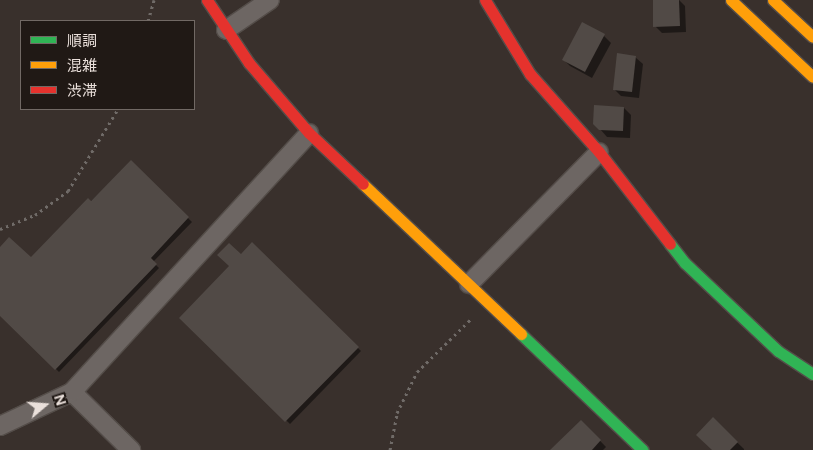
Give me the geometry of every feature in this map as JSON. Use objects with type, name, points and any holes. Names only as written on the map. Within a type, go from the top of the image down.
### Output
[{"type":"street","points":[[207,0],[249,63],[308,133],[643,450]]},
{"type":"street","points":[[226,30],[270,0]]},
{"type":"street","points":[[485,0],[530,74],[599,152],[685,263],[778,351],[813,374]]},
{"type":"street","points":[[731,0],[813,78]]},
{"type":"street","points":[[773,0],[813,37]]},
{"type":"street","points":[[0,426],[72,392],[308,133]]},
{"type":"street","points":[[469,284],[599,152]]},
{"type":"street","points":[[72,392],[131,450]]},
{"type":"path","points":[[148,20],[154,0]]},
{"type":"path","points":[[0,229],[35,215],[68,191],[117,110]]},
{"type":"path","points":[[390,450],[396,413],[417,372],[488,302]]},
{"type":"building","points":[[653,0],[679,0],[680,26],[653,27]]},
{"type":"building","points":[[582,22],[605,34],[585,72],[562,60]]},
{"type":"building","points":[[617,53],[636,56],[632,92],[613,90]]},
{"type":"building","points":[[594,105],[624,107],[623,131],[599,130],[593,124]]},
{"type":"building","points":[[131,160],[189,217],[151,258],[157,264],[55,370],[0,316],[0,247],[9,237],[31,257],[88,198],[91,201]]},
{"type":"building","points":[[252,242],[359,347],[285,422],[179,318],[229,266],[217,255],[229,243],[241,254]]},
{"type":"building","points":[[713,417],[738,442],[730,450],[712,450],[696,435]]},
{"type":"building","points":[[581,420],[601,440],[592,450],[550,450]]},
{"type":"traffic: fast","points":[[670,244],[685,263],[778,351],[813,374]]},
{"type":"traffic: fast","points":[[521,334],[643,450]]},
{"type":"traffic: slow","points":[[731,0],[813,77]]},
{"type":"traffic: slow","points":[[773,0],[813,37]]},
{"type":"traffic: slow","points":[[363,184],[521,334]]},
{"type":"traffic: jam","points":[[207,0],[249,63],[309,133],[363,184]]},
{"type":"traffic: jam","points":[[485,0],[530,74],[599,152],[670,244]]}]
